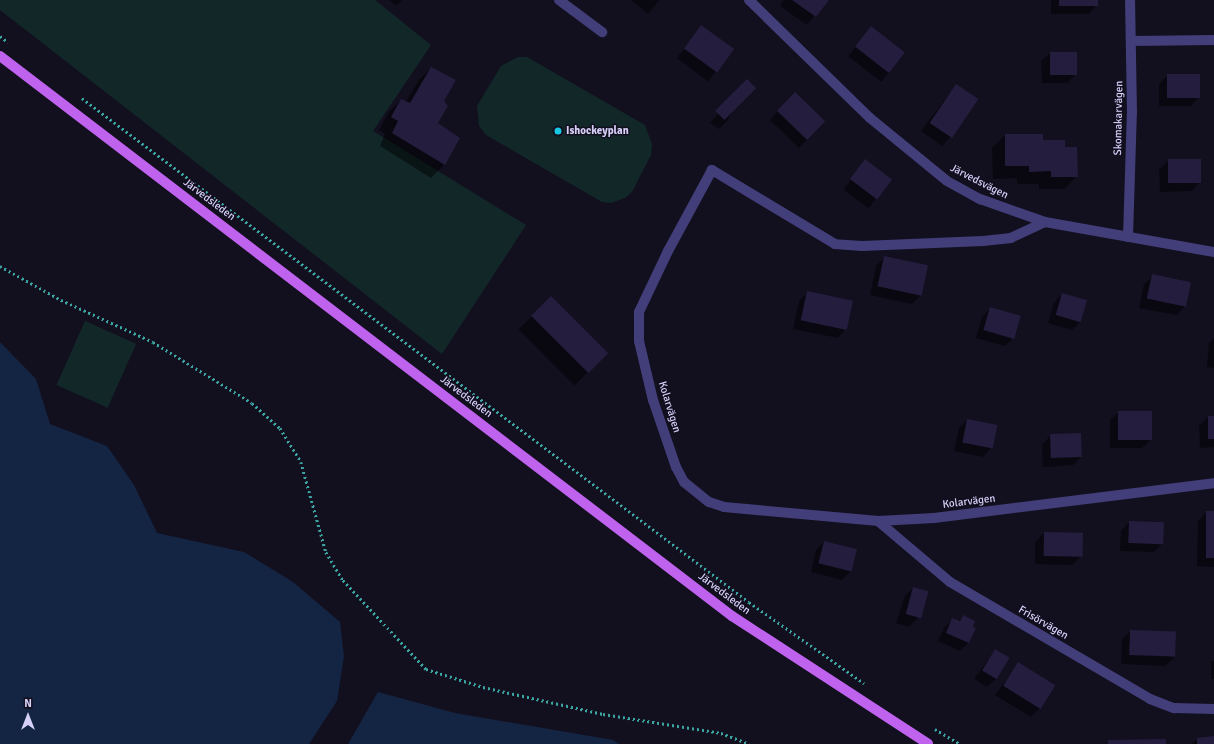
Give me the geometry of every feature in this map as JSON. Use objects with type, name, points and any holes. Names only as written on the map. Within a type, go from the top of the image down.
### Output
[{"type":"main road","name":"Järvedsleden","points":[[0,56],[732,616],[928,744]]},
{"type":"street","points":[[559,0],[602,32]]},
{"type":"street","name":"Skomakarvägen","points":[[1128,237],[1131,41],[1130,0]]},
{"type":"street","name":"Järvedsvägen","points":[[756,2],[870,118],[947,181],[980,199],[1045,222],[1214,252]]},
{"type":"street","points":[[1131,41],[1214,40]]},
{"type":"street","name":"Kolarvägen","points":[[1045,222],[1011,238],[983,241],[862,246],[835,244],[712,170],[668,251],[639,312],[639,341],[653,400],[676,466],[692,490],[709,502],[724,507],[878,521],[934,518],[1214,483]]},
{"type":"street","name":"Frisörvägen","points":[[878,521],[950,582],[1150,699],[1174,708],[1214,709]]},
{"type":"path","points":[[0,36],[13,46]]},
{"type":"path","points":[[77,94],[743,598],[866,684]]},
{"type":"path","points":[[0,266],[62,300],[153,342],[252,403],[280,428],[301,462],[326,552],[344,580],[426,669],[483,687],[603,714],[721,733],[749,744]]},
{"type":"path","points":[[932,727],[960,744]]},
{"type":"green space","points":[[0,0],[375,0],[431,45],[373,131],[526,225],[442,354],[0,10]]},
{"type":"green space","points":[[518,57],[527,57],[645,125],[652,144],[651,155],[632,192],[625,198],[611,203],[602,202],[486,135],[479,126],[477,106],[501,66]]},
{"type":"green space","points":[[85,321],[136,344],[108,408],[57,385]]},
{"type":"water","points":[[0,342],[36,379],[50,424],[107,446],[134,485],[157,533],[244,552],[293,582],[340,622],[344,656],[337,701],[309,744],[0,744]]},
{"type":"water","points":[[378,692],[455,713],[613,740],[619,744],[348,744]]},
{"type":"building","points":[[792,0],[829,0],[816,17]]},
{"type":"building","points":[[1059,0],[1098,0],[1098,6],[1059,6]]},
{"type":"building","points":[[701,25],[734,49],[717,73],[684,48]]},
{"type":"building","points":[[871,26],[905,52],[889,73],[855,46]]},
{"type":"building","points":[[1050,52],[1077,52],[1077,75],[1050,75]]},
{"type":"building","points":[[431,67],[456,80],[444,101],[448,106],[438,123],[460,138],[445,165],[392,133],[398,121],[391,117],[401,99],[410,103]]},
{"type":"building","points":[[1167,74],[1200,74],[1200,98],[1167,98]]},
{"type":"building","points":[[747,79],[756,88],[724,120],[715,111]]},
{"type":"building","points":[[956,84],[978,99],[952,138],[930,123]]},
{"type":"building","points":[[795,92],[825,121],[807,140],[777,111]]},
{"type":"building","points":[[1005,134],[1043,134],[1043,140],[1065,140],[1065,147],[1077,147],[1078,177],[1051,177],[1051,171],[1029,172],[1029,166],[1005,166]]},
{"type":"building","points":[[865,159],[892,179],[877,199],[850,179]]},
{"type":"building","points":[[1168,159],[1201,159],[1201,183],[1168,183]]},
{"type":"building","points":[[884,256],[928,265],[922,296],[878,286]]},
{"type":"building","points":[[1152,274],[1191,282],[1186,307],[1147,298]]},
{"type":"building","points":[[807,291],[853,301],[847,330],[801,320]]},
{"type":"building","points":[[1062,293],[1087,300],[1081,322],[1056,315]]},
{"type":"building","points":[[551,296],[608,353],[588,373],[531,316]]},
{"type":"building","points":[[990,307],[1021,316],[1014,339],[983,330]]},
{"type":"building","points":[[1118,411],[1152,411],[1152,440],[1118,440]]},
{"type":"building","points":[[1208,416],[1214,416],[1214,439],[1208,439]]},
{"type":"building","points":[[967,419],[997,425],[993,448],[962,443]]},
{"type":"building","points":[[1081,433],[1082,457],[1051,458],[1050,434]]},
{"type":"building","points":[[1206,511],[1214,511],[1214,558],[1206,558]]},
{"type":"building","points":[[1129,521],[1164,522],[1163,544],[1128,543]]},
{"type":"building","points":[[1044,532],[1083,533],[1083,557],[1044,556]]},
{"type":"building","points":[[824,541],[857,549],[851,572],[818,563]]},
{"type":"building","points":[[913,587],[928,591],[921,618],[906,614]]},
{"type":"building","points":[[963,615],[975,621],[973,627],[976,628],[969,643],[946,633],[952,618],[960,621]]},
{"type":"building","points":[[1130,630],[1176,632],[1175,657],[1129,655]]},
{"type":"building","points":[[995,649],[1010,658],[997,679],[982,670]]},
{"type":"building","points":[[1018,662],[1055,685],[1040,709],[1003,686]]},
{"type":"building","points":[[1214,736],[1214,744],[1197,744],[1197,738]]},
{"type":"building","points":[[1166,739],[1166,744],[1108,744],[1108,740]]},
{"type":"place","name":"Ishockeyplan","points":[[558,131]]}]
